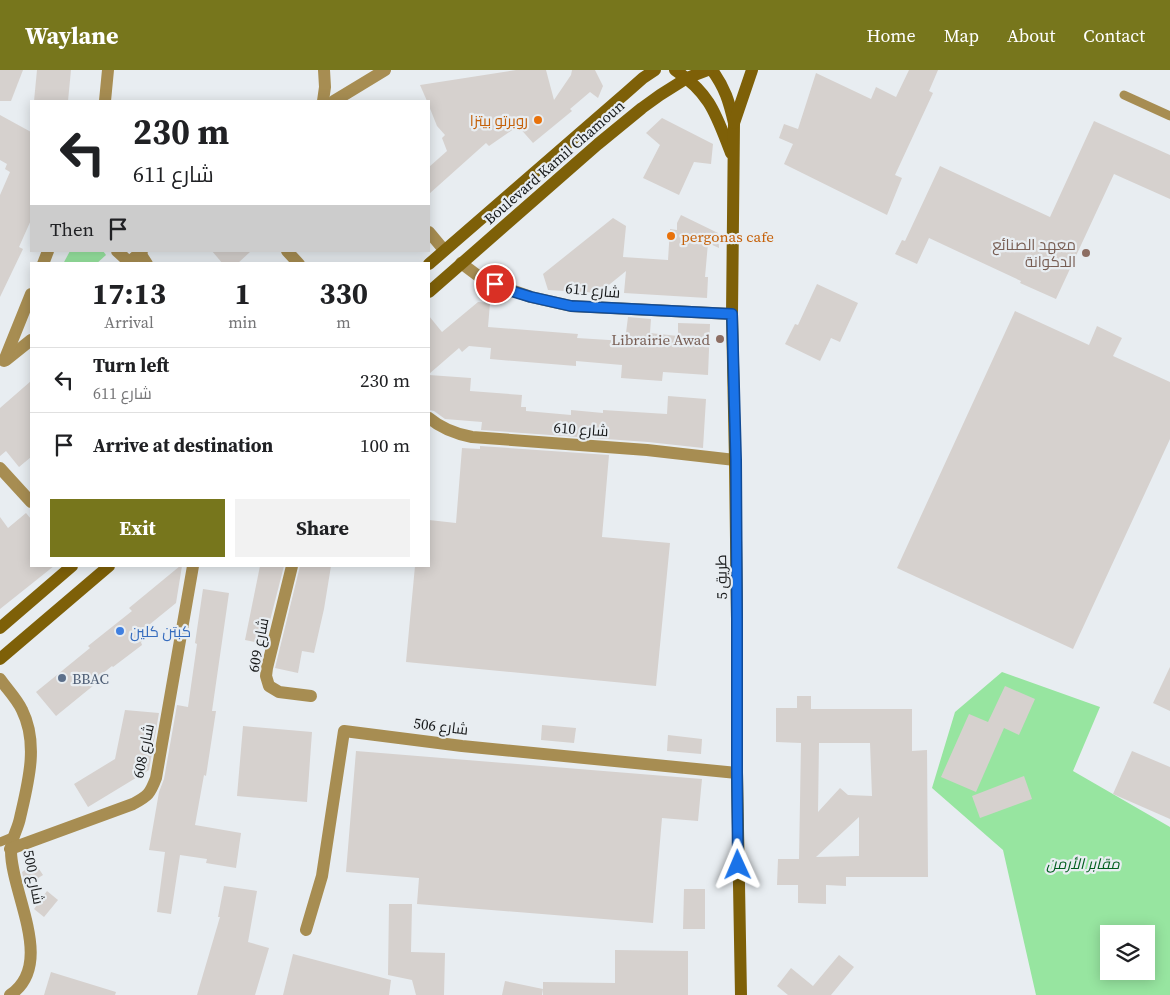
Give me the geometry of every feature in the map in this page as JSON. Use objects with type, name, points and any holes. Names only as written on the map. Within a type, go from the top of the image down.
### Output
[{"type":"main road","name":"Boulevard Kamil Chamoun","points":[[430,263],[655,70]]},
{"type":"main road","points":[[675,70],[698,88],[711,105],[733,158]]},
{"type":"main road","name":"Boulevard Kamil Chamoun","points":[[430,291],[598,144],[642,108],[687,78],[710,70]]},
{"type":"main road","points":[[710,70],[718,78],[727,96],[734,122]]},
{"type":"main road","points":[[734,122],[752,70]]},
{"type":"main road","name":"طريق 5","points":[[734,122],[732,314],[736,460],[737,772],[741,995]]},
{"type":"main road","points":[[0,628],[71,567]]},
{"type":"main road","points":[[0,659],[108,567]]},
{"type":"street","points":[[105,100],[108,70]]},
{"type":"street","points":[[323,100],[324,70]]},
{"type":"street","points":[[336,100],[385,70]]},
{"type":"street","points":[[430,233],[444,250]]},
{"type":"street","points":[[118,252],[127,262]]},
{"type":"street","points":[[289,252],[297,262]]},
{"type":"street","points":[[130,262],[143,256]]},
{"type":"street","name":"شارع 611","points":[[461,263],[481,278],[508,290],[571,306],[732,314]]},
{"type":"street","points":[[2,363],[30,296]]},
{"type":"street","points":[[2,363],[30,341]]},
{"type":"street","name":"شارع 610","points":[[430,419],[437,425],[454,433],[472,437],[647,450],[736,460]]},
{"type":"street","points":[[0,468],[30,501]]},
{"type":"street","name":"شارع 608","points":[[5,845],[133,804],[146,797],[152,789],[156,778],[193,567]]},
{"type":"street","name":"شارع 609","points":[[292,567],[267,668],[267,681],[269,686],[279,692],[311,696]]},
{"type":"street","name":"شارع 500","points":[[0,679],[21,708],[28,722],[31,760],[30,774],[19,821],[14,836],[5,845],[25,917],[31,952],[30,965],[22,984],[10,995]]},
{"type":"street","name":"شارع 506","points":[[306,930],[322,876],[344,731],[462,746],[737,772]]},
{"type":"lane","points":[[1124,95],[1170,116]]},
{"type":"green space","points":[[69,252],[104,252],[106,255],[98,262],[64,262]]},
{"type":"green space","name":"مقابر الأرمن","points":[[1002,672],[1100,707],[1073,771],[1170,827],[1170,995],[1036,995],[1003,850],[932,788],[955,712]]},
{"type":"building","points":[[0,70],[23,70],[11,101],[0,101]]},
{"type":"building","points":[[37,70],[71,70],[68,100],[34,100]]},
{"type":"building","points":[[516,70],[546,70],[554,100],[571,75],[572,70],[595,70],[603,86],[598,98],[590,92],[570,109],[572,111],[533,143],[518,126],[489,146],[486,143],[430,193],[430,166],[447,151],[442,138],[445,135],[437,126],[430,108],[430,100],[427,100],[420,85]]},
{"type":"building","points":[[909,70],[938,70],[929,91],[933,93],[895,175],[902,178],[887,215],[784,164],[793,144],[779,138],[784,124],[798,129],[816,73],[871,99],[876,87],[896,97]]},
{"type":"building","points":[[0,115],[30,131],[30,222],[19,247],[23,249],[0,297],[0,195],[10,172],[5,169],[7,164],[0,160]]},
{"type":"building","points":[[662,118],[713,144],[711,164],[694,162],[679,195],[643,178],[660,145],[646,133]]},
{"type":"building","points":[[1094,121],[1170,155],[1170,199],[1114,174],[1056,299],[929,238],[917,264],[895,254],[902,240],[905,241],[940,166],[1050,217]]},
{"type":"building","points":[[681,215],[718,233],[719,248],[708,243],[705,277],[708,277],[707,298],[624,293],[626,271],[599,293],[548,290],[543,274],[613,218],[626,226],[623,257],[668,260],[670,229],[677,230],[677,223]]},
{"type":"building","points":[[213,252],[250,252],[239,262],[221,262]]},
{"type":"building","points":[[817,284],[858,303],[840,342],[831,338],[820,361],[785,344],[795,324],[798,325]]},
{"type":"building","points":[[478,302],[490,303],[488,327],[578,334],[577,338],[625,341],[628,317],[651,319],[650,333],[678,336],[678,323],[710,324],[708,375],[663,372],[662,381],[621,378],[622,365],[576,361],[576,366],[490,359],[491,348],[469,346],[462,352],[459,348],[430,373],[430,317],[442,332]]},
{"type":"building","points":[[1015,311],[1089,345],[1097,326],[1122,338],[1113,356],[1170,382],[1170,439],[1073,649],[897,568]]},
{"type":"building","points":[[430,375],[471,378],[470,391],[522,395],[521,407],[526,407],[526,411],[571,415],[571,410],[603,413],[603,410],[667,414],[668,396],[706,399],[703,448],[648,442],[481,430],[482,422],[445,419],[430,410]]},
{"type":"building","points":[[30,382],[30,458],[19,467],[6,451],[0,456],[0,408]]},
{"type":"building","points":[[480,446],[609,455],[602,537],[670,543],[656,686],[406,662],[415,567],[430,567],[430,520],[456,523],[462,448],[480,449]]},
{"type":"building","points":[[26,513],[30,518],[30,567],[53,567],[0,609],[0,517],[8,528]]},
{"type":"building","points":[[179,567],[182,567],[176,603],[139,633],[144,640],[141,642],[142,645],[92,682],[94,685],[56,716],[36,692],[90,648],[88,646],[132,611],[129,608]]},
{"type":"building","points":[[260,567],[284,567],[264,644],[245,640]]},
{"type":"building","points":[[300,567],[331,567],[314,653],[302,651],[298,673],[275,668]]},
{"type":"building","points":[[203,589],[229,593],[212,711],[216,711],[206,776],[204,775],[195,825],[241,833],[236,868],[206,863],[207,859],[180,855],[171,914],[157,912],[165,852],[149,850],[177,705],[188,707]]},
{"type":"building","points":[[1170,667],[1170,711],[1153,703]]},
{"type":"building","points":[[1005,686],[1035,699],[1019,735],[1004,728],[976,792],[941,777],[969,714],[988,722]]},
{"type":"building","points":[[797,696],[811,696],[811,709],[912,709],[912,751],[927,750],[928,877],[846,877],[846,886],[826,885],[826,904],[798,903],[798,885],[777,885],[778,859],[799,859],[801,743],[776,742],[776,708],[797,708]],"holes":[[[819,743],[870,743],[872,796],[848,795],[840,788],[818,812]],[[859,817],[859,856],[816,857]]]},
{"type":"building","points":[[125,710],[159,713],[149,770],[88,807],[74,784],[115,759]]},
{"type":"building","points":[[542,725],[576,728],[574,743],[541,740]]},
{"type":"building","points":[[243,726],[312,732],[307,802],[237,796]]},
{"type":"building","points":[[668,735],[702,739],[701,754],[667,751]]},
{"type":"building","points":[[356,751],[702,779],[698,821],[662,818],[653,923],[417,904],[419,878],[346,872]]},
{"type":"building","points":[[1132,751],[1170,767],[1170,819],[1113,794]]},
{"type":"building","points":[[1024,776],[1032,799],[980,818],[972,796]]},
{"type":"building","points":[[35,863],[43,875],[25,886],[22,872]]},
{"type":"building","points":[[224,886],[257,891],[248,942],[269,948],[255,995],[197,995],[220,917],[218,917]]},
{"type":"building","points":[[684,889],[705,889],[705,929],[683,929]]},
{"type":"building","points":[[47,891],[58,900],[44,917],[34,909]]},
{"type":"building","points":[[389,904],[412,904],[411,952],[445,953],[444,995],[416,995],[412,980],[388,975]]},
{"type":"building","points":[[615,950],[688,951],[688,995],[543,995],[543,982],[615,983]]},
{"type":"building","points":[[293,954],[391,980],[389,995],[283,995]]},
{"type":"building","points":[[839,955],[854,967],[831,995],[788,995],[777,986],[791,968],[813,986]]},
{"type":"building","points":[[51,972],[116,992],[115,995],[44,995]]},
{"type":"building","points":[[505,981],[543,989],[542,995],[502,995]]},
{"type":"place","name":"روبرتو بيتزا","points":[[538,120]]},
{"type":"place","name":"pergonas cafe","points":[[671,236]]},
{"type":"place","name":"معهد الصنائع الدكوانة","points":[[1086,253]]},
{"type":"place","name":"Librairie Awad","points":[[720,339]]},
{"type":"place","name":"كبتن كلين","points":[[120,631]]},
{"type":"place","name":"BBAC","points":[[62,678]]},
{"type":"route","points":[[495,284],[531,297],[571,306],[732,314],[736,460],[738,865]]}]
